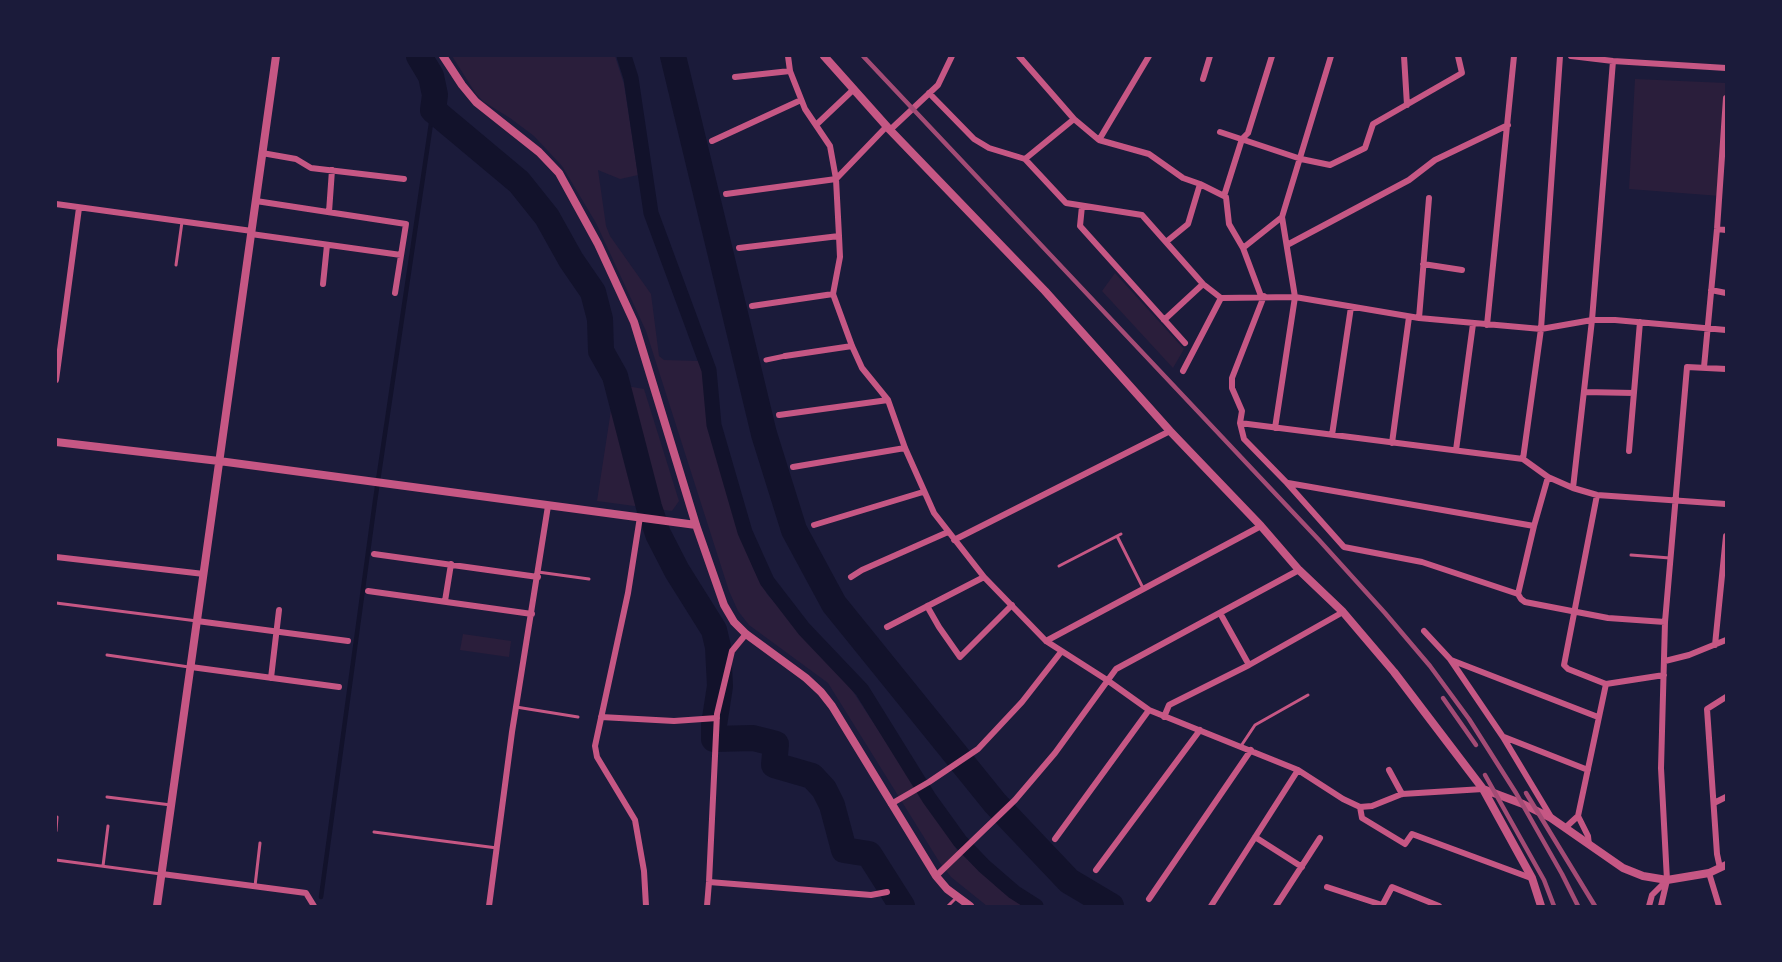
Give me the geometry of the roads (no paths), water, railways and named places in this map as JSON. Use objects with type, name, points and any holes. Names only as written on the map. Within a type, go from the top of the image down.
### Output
[{"type":"street","points":[[157,906],[276,56]]},
{"type":"street","points":[[443,56],[476,102],[539,152],[559,173],[598,244],[634,322],[696,525],[724,605],[734,622],[746,634],[806,678],[821,692],[832,706],[936,876],[957,897],[970,906]]},
{"type":"street","points":[[788,56],[790,71],[801,100],[830,146],[836,179],[840,258],[833,294],[862,368],[888,400],[923,492],[934,513],[984,577],[1046,641],[1061,652],[1107,680],[1149,711],[1298,770],[1343,799],[1360,807],[1372,806],[1401,794],[1483,789],[1523,804],[1551,818],[1623,868],[1643,876],[1667,880],[1709,873],[1723,866],[1717,854],[1707,709],[1726,697]]},
{"type":"street","points":[[824,56],[889,128],[1045,291],[1170,431],[1261,526],[1299,570],[1342,612],[1394,672],[1483,789],[1532,878],[1541,906]]},
{"type":"street","points":[[726,194],[836,179],[938,85],[952,56]]},
{"type":"street","points":[[1019,56],[1074,119],[1099,140],[1149,154],[1183,178],[1226,197],[1229,224],[1243,248],[1263,296],[1232,378],[1232,388],[1242,411],[1240,423],[1244,440],[1287,483],[1344,547],[1422,562],[1518,594],[1525,602],[1608,618],[1665,622]]},
{"type":"street","points":[[1099,140],[1149,56]]},
{"type":"street","points":[[1203,79],[1210,56]]},
{"type":"street","points":[[1224,196],[1242,139],[1248,133],[1272,56]]},
{"type":"street","points":[[1275,428],[1295,297],[1282,217],[1331,56]]},
{"type":"street","points":[[1404,56],[1407,105]]},
{"type":"street","points":[[1220,132],[1301,159],[1330,165],[1365,148],[1373,124],[1461,73],[1458,56]]},
{"type":"street","points":[[1487,325],[1514,56]]},
{"type":"street","points":[[1523,459],[1541,330],[1560,56]]},
{"type":"street","points":[[1571,56],[1726,68]]},
{"type":"street","points":[[1574,488],[1592,320],[1613,61]]},
{"type":"street","points":[[735,77],[790,71]]},
{"type":"street","points":[[816,125],[854,89]]},
{"type":"street","points":[[929,93],[974,139],[989,148],[1025,159],[1066,203],[1142,215],[1203,284],[1221,298],[1295,297],[1409,317],[1541,330],[1592,320],[1726,330]]},
{"type":"street","points":[[1704,367],[1725,155],[1726,98]]},
{"type":"street","points":[[712,141],[801,100]]},
{"type":"street","points":[[1025,159],[1074,119]]},
{"type":"street","points":[[1287,245],[1409,180],[1435,160],[1508,125]]},
{"type":"street","points":[[262,153],[296,159],[311,168],[404,179]]},
{"type":"street","points":[[329,212],[332,170]]},
{"type":"street","points":[[1166,242],[1188,224],[1200,184]]},
{"type":"street","points":[[1419,318],[1429,198]]},
{"type":"street","points":[[256,201],[406,224],[395,293]]},
{"type":"street","points":[[56,204],[401,255]]},
{"type":"street","points":[[1083,206],[1080,226],[1185,343]]},
{"type":"street","points":[[56,380],[79,208]]},
{"type":"street","points":[[1243,248],[1282,217]]},
{"type":"street","points":[[1717,229],[1726,230]]},
{"type":"street","points":[[739,248],[839,236]]},
{"type":"street","points":[[322,284],[327,244]]},
{"type":"street","points":[[1423,264],[1462,270]]},
{"type":"street","points":[[1164,320],[1203,284]]},
{"type":"street","points":[[1711,290],[1726,293]]},
{"type":"street","points":[[752,306],[833,294]]},
{"type":"street","points":[[1183,371],[1221,298]]},
{"type":"street","points":[[1332,435],[1351,307]]},
{"type":"street","points":[[1392,443],[1409,317]]},
{"type":"street","points":[[1629,451],[1640,322]]},
{"type":"street","points":[[1456,450],[1473,324]]},
{"type":"street","points":[[766,360],[852,346]]},
{"type":"street","points":[[1661,906],[1667,880],[1661,768],[1665,622],[1687,367],[1726,369]]},
{"type":"street","points":[[1584,392],[1634,393]]},
{"type":"street","points":[[779,415],[888,400]]},
{"type":"street","points":[[1240,423],[1523,459],[1548,477],[1597,495],[1726,504]]},
{"type":"street","points":[[954,540],[1170,431]]},
{"type":"street","points":[[56,442],[219,461],[696,525]]},
{"type":"street","points":[[792,467],[905,447]]},
{"type":"street","points":[[1518,594],[1548,477]]},
{"type":"street","points":[[1287,483],[1534,526]]},
{"type":"street","points":[[814,525],[923,492]]},
{"type":"street","points":[[1597,495],[1564,665],[1568,669],[1606,684],[1664,675]]},
{"type":"street","points":[[489,906],[516,707],[548,506]]},
{"type":"street","points":[[640,517],[628,593],[595,746],[597,757],[634,820],[644,871],[646,906]]},
{"type":"street","points":[[1046,641],[1261,526]]},
{"type":"street","points":[[851,577],[948,532]]},
{"type":"street","points":[[1715,645],[1726,536]]},
{"type":"street","points":[[374,554],[538,574]]},
{"type":"street","points":[[56,557],[204,574]]},
{"type":"street","points":[[445,601],[451,564]]},
{"type":"street","points":[[936,876],[1011,804],[1055,753],[1116,669],[1299,570]]},
{"type":"street","points":[[887,627],[984,577]]},
{"type":"street","points":[[368,591],[532,614]]},
{"type":"street","points":[[927,606],[960,657],[1012,606]]},
{"type":"street","points":[[271,678],[279,610]]},
{"type":"street","points":[[1164,717],[1169,705],[1249,665],[1342,612]]},
{"type":"street","points":[[1220,613],[1249,665]]},
{"type":"street","points":[[197,621],[348,641]]},
{"type":"street","points":[[1424,631],[1450,659],[1503,737],[1551,818]]},
{"type":"street","points":[[706,906],[710,882],[717,718],[732,651],[746,634]]},
{"type":"street","points":[[1665,661],[1726,640]]},
{"type":"street","points":[[891,804],[978,749],[1022,702],[1061,652]]},
{"type":"street","points":[[1450,659],[1599,717]]},
{"type":"street","points":[[191,667],[339,687]]},
{"type":"street","points":[[1564,828],[1578,816],[1606,684]]},
{"type":"street","points":[[1055,839],[1149,711]]},
{"type":"street","points":[[601,717],[674,721],[717,718]]},
{"type":"street","points":[[1096,870],[1200,730]]},
{"type":"street","points":[[1503,737],[1588,770]]},
{"type":"street","points":[[1149,899],[1251,750]]},
{"type":"street","points":[[1211,906],[1298,770]]},
{"type":"street","points":[[1389,770],[1401,794]]},
{"type":"street","points":[[1714,803],[1726,797]]},
{"type":"street","points":[[1360,807],[1362,818],[1405,844],[1412,834],[1532,878]]},
{"type":"street","points":[[1578,816],[1588,836],[1590,846]]},
{"type":"street","points":[[1255,837],[1302,867]]},
{"type":"street","points":[[1276,906],[1320,838]]},
{"type":"street","points":[[1709,873],[1719,906]]},
{"type":"street","points":[[162,874],[306,893],[312,905]]},
{"type":"street","points":[[1649,906],[1652,895],[1667,880]]},
{"type":"street","points":[[710,882],[871,895],[887,892]]},
{"type":"street","points":[[1327,887],[1382,906],[1392,887],[1439,906]]},
{"type":"lane","points":[[176,265],[182,222]]},
{"type":"lane","points":[[1059,566],[1121,534]]},
{"type":"lane","points":[[1117,536],[1143,589]]},
{"type":"lane","points":[[1631,555],[1670,558]]},
{"type":"lane","points":[[538,574],[589,579]]},
{"type":"lane","points":[[56,603],[197,621]]},
{"type":"lane","points":[[107,655],[191,667]]},
{"type":"lane","points":[[1241,746],[1255,725],[1308,695]]},
{"type":"lane","points":[[516,707],[578,717]]},
{"type":"lane","points":[[107,797],[172,806]]},
{"type":"lane","points":[[56,831],[57,817]]},
{"type":"lane","points":[[103,866],[108,826]]},
{"type":"lane","points":[[374,832],[497,848]]},
{"type":"lane","points":[[254,886],[260,843]]},
{"type":"lane","points":[[56,860],[162,874]]},
{"type":"lane","points":[[948,906],[957,897]]},
{"type":"waterway","points":[[419,56],[431,76],[435,95],[433,110],[519,182],[547,217],[571,260],[593,292],[600,319],[601,351],[615,376],[658,534],[677,571],[714,630],[718,647],[720,686],[714,739],[753,738],[776,744],[774,765],[812,776],[824,789],[832,805],[844,850],[869,854],[902,906]]},
{"type":"waterway","points":[[624,56],[631,78],[651,213],[709,370],[714,425],[745,532],[767,581],[804,629],[862,690],[929,798],[960,841],[1014,892],[1036,906]]},
{"type":"waterway","points":[[673,56],[764,434],[794,530],[834,604],[995,803],[1069,881],[1111,906]]},
{"type":"waterway","points":[[321,897],[375,501],[433,110]]},
{"type":"railway","points":[[863,56],[1319,540],[1430,666],[1469,719],[1516,793],[1578,906]]},
{"type":"railway","points":[[1443,698],[1476,745]]},
{"type":"railway","points":[[1485,775],[1544,880],[1554,906]]},
{"type":"railway","points":[[1526,793],[1595,906]]}]
